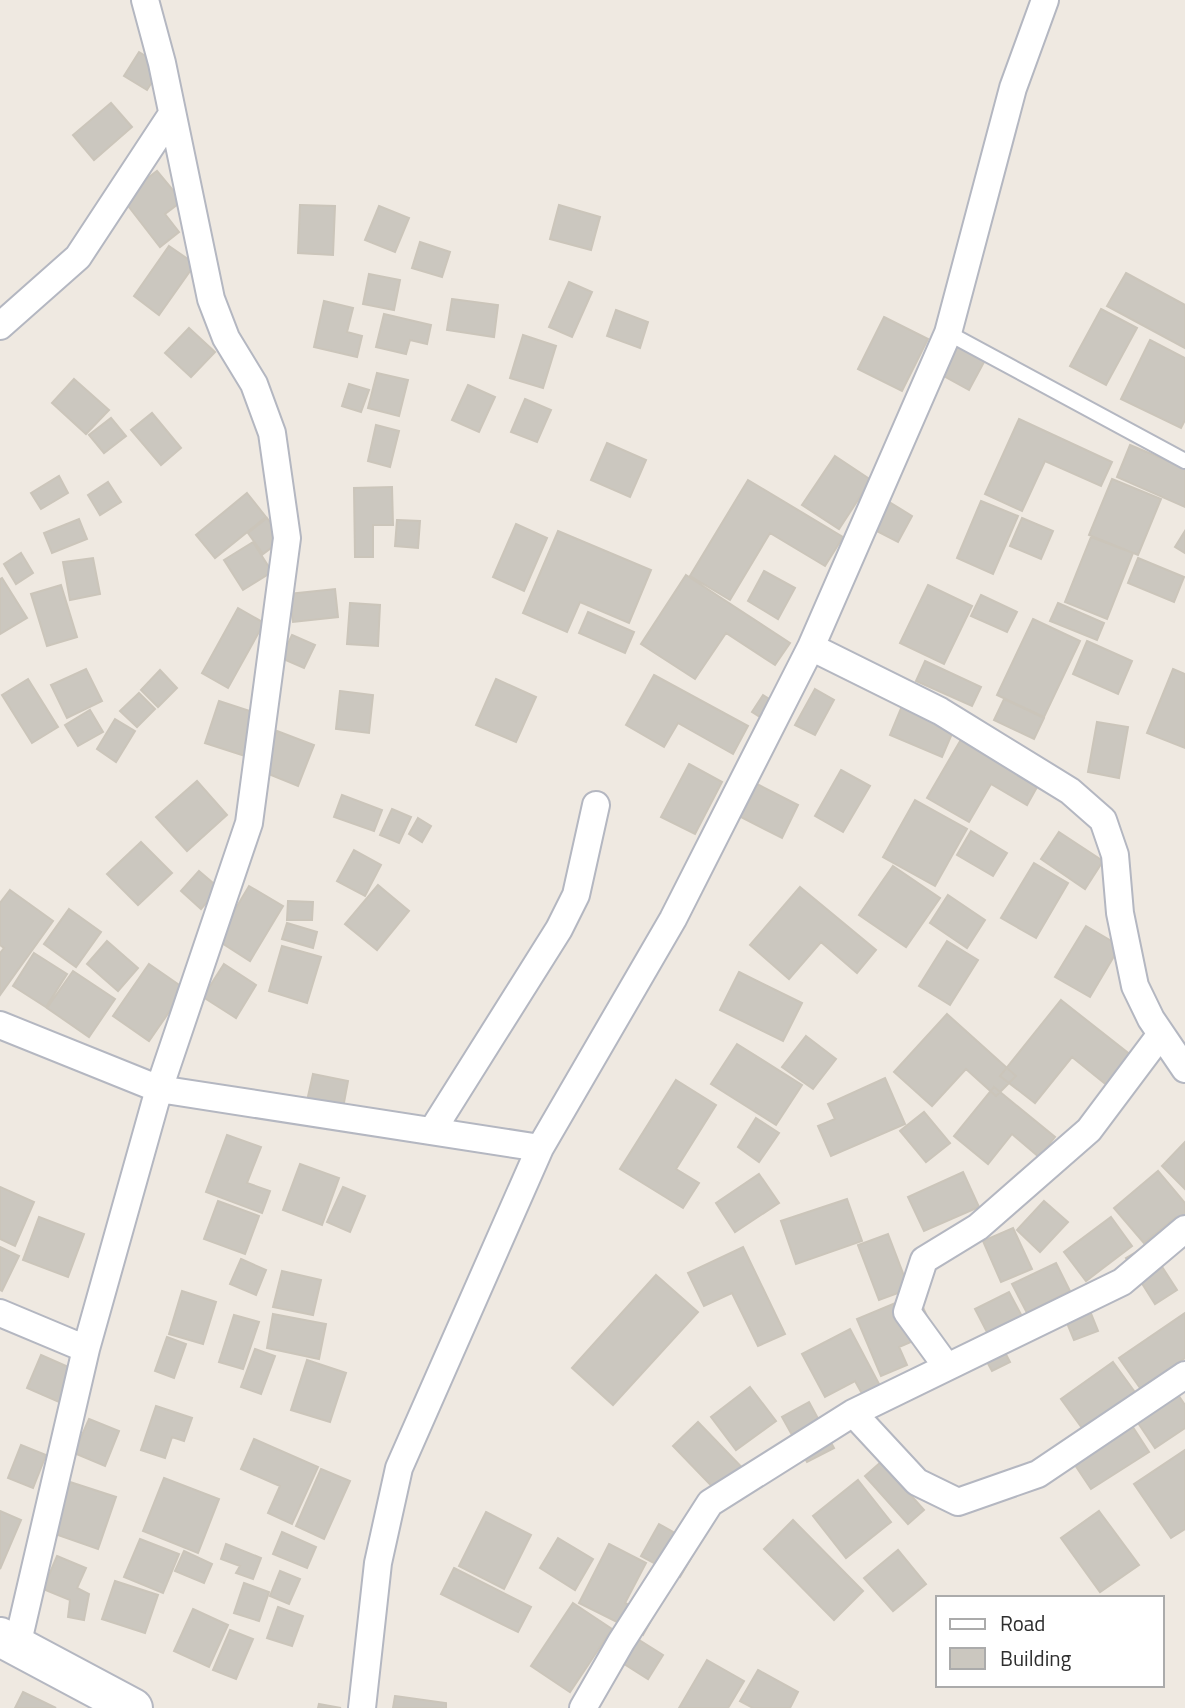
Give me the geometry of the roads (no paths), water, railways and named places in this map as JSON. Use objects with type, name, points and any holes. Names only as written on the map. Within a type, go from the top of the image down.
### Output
[{"type":"main road","points":[[8,1642],[133,1708]]},
{"type":"street","points":[[8,1642],[159,1088],[249,823],[287,538],[272,433],[254,384],[226,338],[211,299],[162,63],[145,0]]},
{"type":"street","points":[[362,1708],[378,1563],[399,1468],[540,1149],[673,919],[811,647],[948,333],[1013,88],[1045,0]]},
{"type":"street","points":[[0,326],[79,257],[172,114]]},
{"type":"street","points":[[811,647],[940,710],[1070,791],[1103,820],[1115,855],[1120,913],[1135,986],[1151,1018],[1185,1069]]},
{"type":"street","points":[[432,1131],[559,929],[576,895],[596,805]]},
{"type":"street","points":[[0,1025],[159,1088],[540,1149]]},
{"type":"street","points":[[947,1367],[907,1312],[925,1260],[978,1227],[1089,1129],[1161,1034]]},
{"type":"street","points":[[583,1708],[621,1642],[710,1503],[853,1413],[1122,1282],[1185,1229]]},
{"type":"street","points":[[0,1313],[86,1349]]},
{"type":"street","points":[[853,1413],[916,1482],[958,1502],[1038,1474],[1185,1375]]},
{"type":"lane","points":[[948,333],[1185,461]]}]
